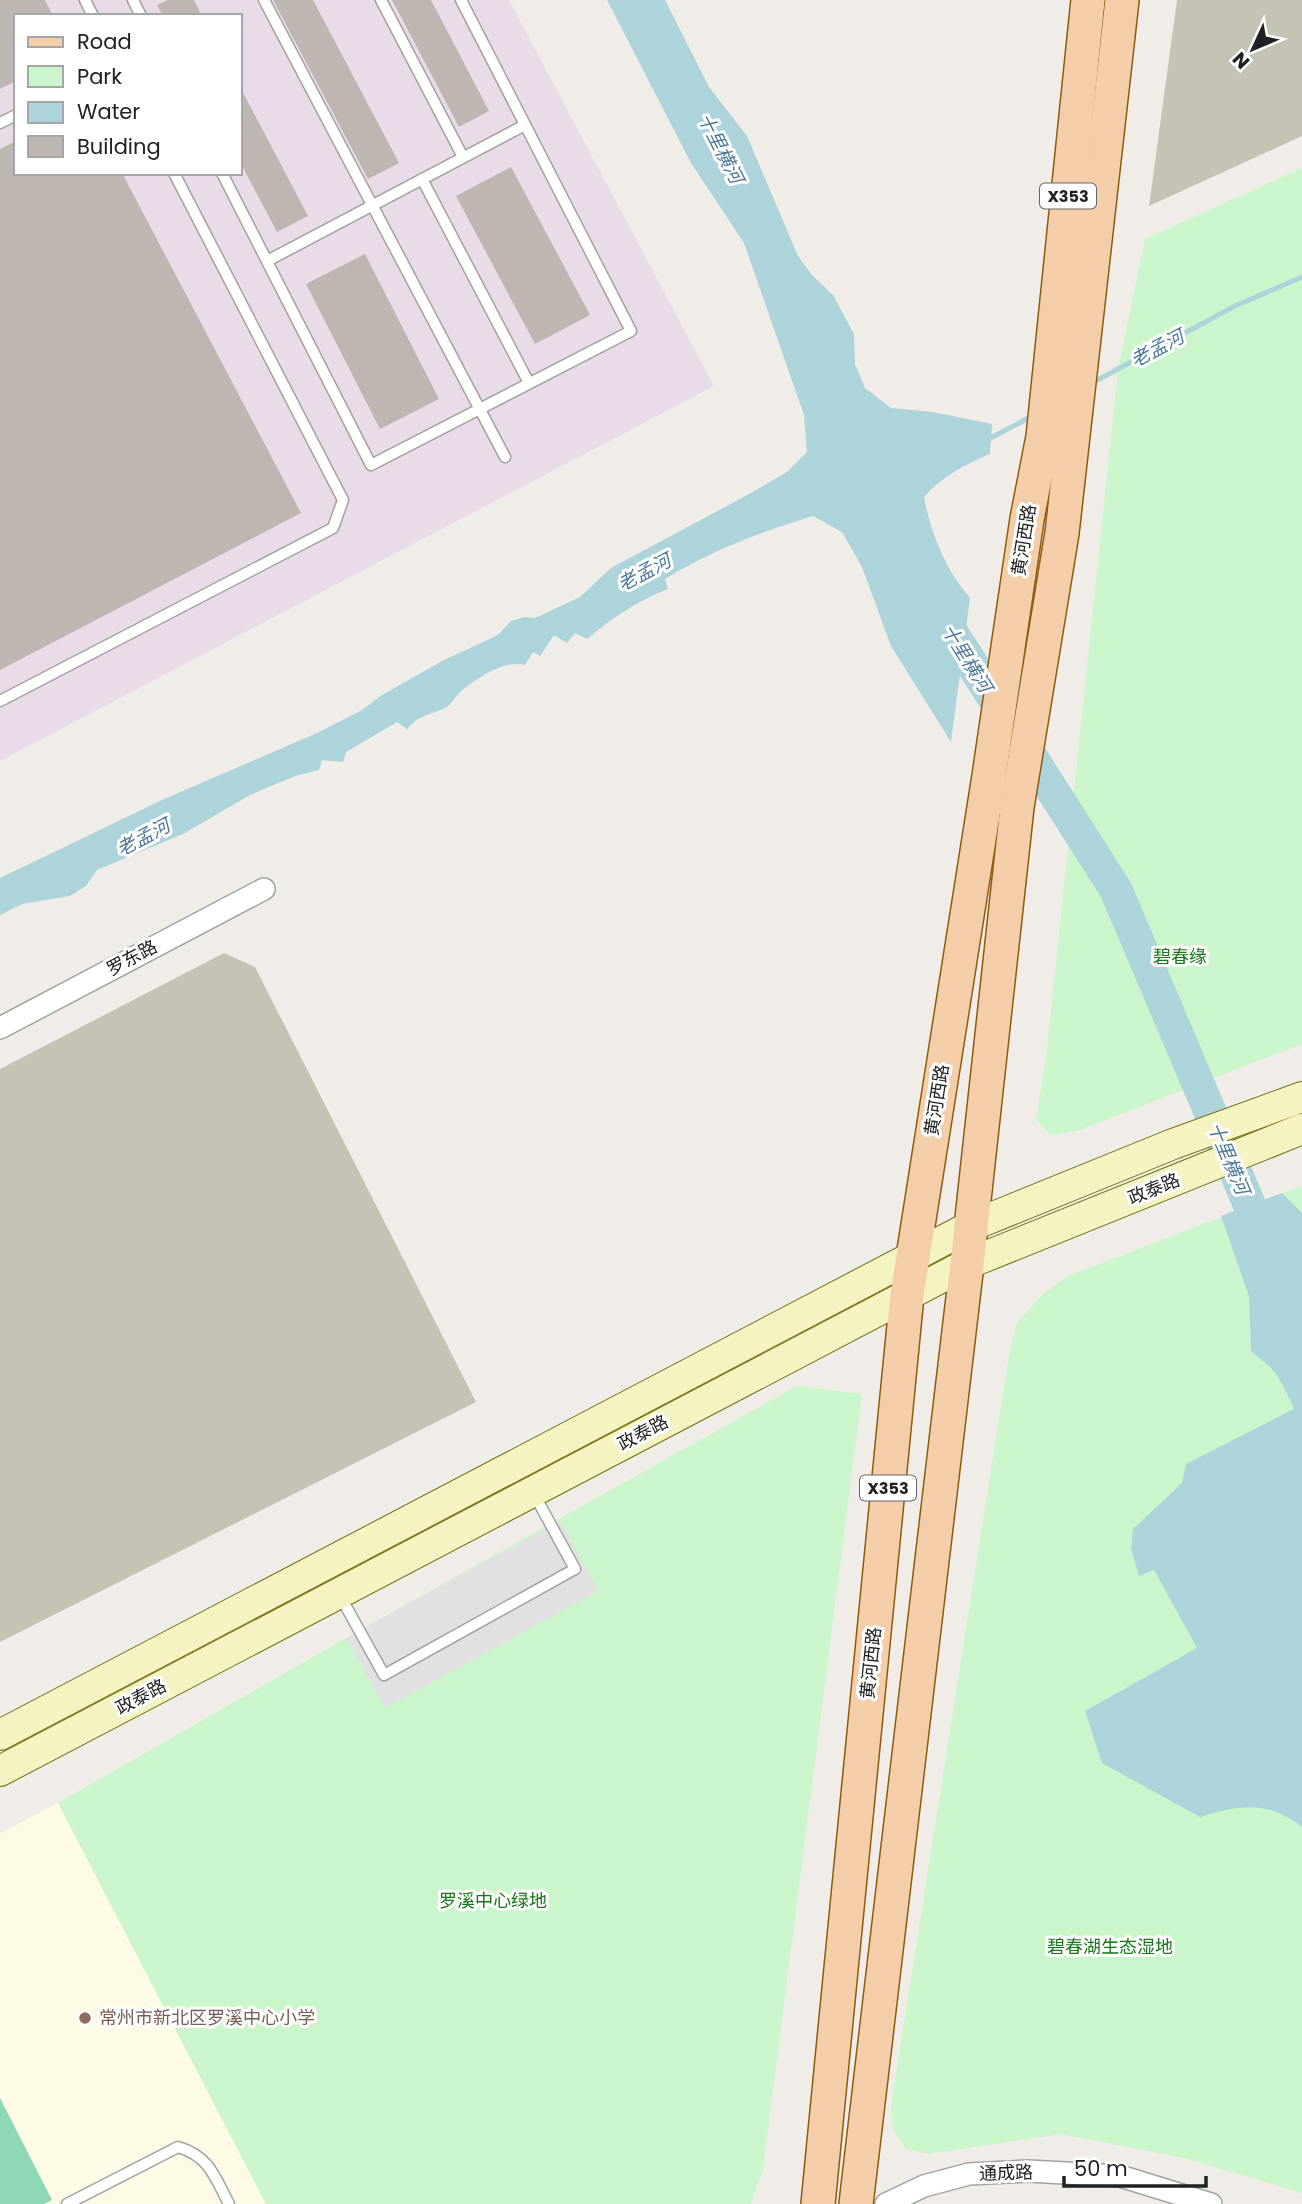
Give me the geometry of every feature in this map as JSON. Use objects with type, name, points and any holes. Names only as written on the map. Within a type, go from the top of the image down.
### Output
[{"type":"main road","name":"黄河西路","points":[[818,2204],[907,1295],[989,776],[1009,632],[1043,437],[1088,0]]},
{"type":"main road","name":"黄河西路","points":[[856,2204],[967,1264],[1017,807],[1062,533],[1122,0]]},
{"type":"main road","name":"政泰路","points":[[0,1735],[971,1226],[1172,1144],[1297,1099]]},
{"type":"main road","name":"政泰路","points":[[0,1771],[967,1264],[1302,1129]]},
{"type":"street","name":"罗东路","points":[[0,1028],[264,889]]},
{"type":"street","name":"通成路","points":[[886,2204],[924,2186],[969,2174],[1028,2171],[1120,2176],[1211,2204]]},
{"type":"lane","points":[[264,0],[505,457]]},
{"type":"lane","points":[[381,0],[463,157]]},
{"type":"lane","points":[[223,175],[371,465],[631,331],[461,0]]},
{"type":"lane","points":[[267,261],[525,125]]},
{"type":"lane","points":[[0,701],[333,528],[343,500],[175,175]]},
{"type":"lane","points":[[422,179],[529,383]]},
{"type":"lane","points":[[338,1593],[384,1675],[575,1569],[533,1491]]},
{"type":"lane","points":[[67,2204],[178,2147],[192,2151],[209,2164],[229,2204]]},
{"type":"shaded area","points":[[0,0],[509,0],[714,386],[0,761]]},
{"type":"shaded area","points":[[1177,0],[1302,0],[1302,136],[1149,206]]},
{"type":"shaded area","points":[[224,953],[255,967],[476,1402],[0,1642],[0,1069]]},
{"type":"shaded area","points":[[560,1521],[599,1591],[385,1708],[346,1638]]},
{"type":"shaded area","name":"常州市新北区罗溪中心小学","points":[[58,1803],[266,2204],[0,2204],[0,1833]]},
{"type":"green space","name":"碧春缘","points":[[1302,168],[1302,1044],[1077,1131],[1051,1135],[1036,1119],[1046,1058],[1118,370],[1145,239]]},
{"type":"green space","name":"碧春湖生态湿地","points":[[1302,1186],[1302,2193],[1184,2158],[1061,2134],[928,2154],[906,2149],[893,2130],[891,2106],[1010,1349],[1017,1323],[1043,1294],[1066,1277]]},
{"type":"green space","name":"罗溪中心绿地","points":[[797,1386],[862,1394],[763,2169],[751,2204],[266,2204],[58,1803],[346,1638]]},
{"type":"green space","points":[[0,2098],[52,2200],[44,2204],[0,2204]]},
{"type":"water","points":[[607,0],[665,0],[709,87],[747,136],[798,256],[812,275],[833,295],[854,334],[855,364],[865,388],[891,408],[933,412],[992,424],[990,454],[954,472],[924,497],[940,551],[970,598],[951,742],[891,646],[862,567],[842,532],[813,516],[756,535],[700,559],[665,579],[668,589],[625,611],[587,639],[575,633],[567,643],[554,635],[540,656],[533,652],[525,665],[508,665],[491,671],[460,692],[447,707],[421,717],[407,729],[397,722],[346,752],[343,762],[322,760],[319,770],[295,776],[250,795],[183,834],[97,870],[86,886],[70,896],[22,904],[0,915],[0,878],[162,800],[317,733],[362,710],[382,695],[442,661],[498,635],[511,621],[524,617],[535,618],[580,597],[611,568],[787,472],[807,452],[804,415],[744,243],[691,163]]},
{"type":"water","points":[[1282,1193],[1302,1213],[1302,1827],[1277,1812],[1252,1807],[1200,1817],[1102,1763],[1085,1711],[1197,1648],[1154,1570],[1139,1576],[1131,1549],[1133,1529],[1182,1483],[1186,1464],[1294,1409],[1276,1374],[1251,1351],[1249,1296],[1221,1216]]},
{"type":"building","points":[[0,0],[45,0],[52,14],[14,14],[14,82],[0,89]]},
{"type":"building","points":[[168,0],[194,0],[201,14],[162,14],[157,5]]},
{"type":"building","points":[[273,0],[313,0],[399,163],[368,179]]},
{"type":"building","points":[[392,0],[431,0],[489,111],[459,127]]},
{"type":"building","points":[[242,91],[308,216],[277,232],[242,166]]},
{"type":"building","points":[[14,142],[14,175],[123,175],[301,513],[0,670],[0,149]]},
{"type":"building","points":[[511,167],[590,315],[535,344],[456,196]]},
{"type":"building","points":[[365,254],[439,399],[380,429],[306,284]]},
{"type":"waterway","name":"老孟河","points":[[1092,383],[1235,306],[1302,277]]},
{"type":"waterway","name":"老孟河","points":[[987,440],[1034,415]]},
{"type":"waterway","name":"十里横河","points":[[940,614],[1116,890],[1258,1225],[1302,1308]]},
{"type":"place","name":"常州市新北区罗溪中心小学","points":[[85,2018]]}]
